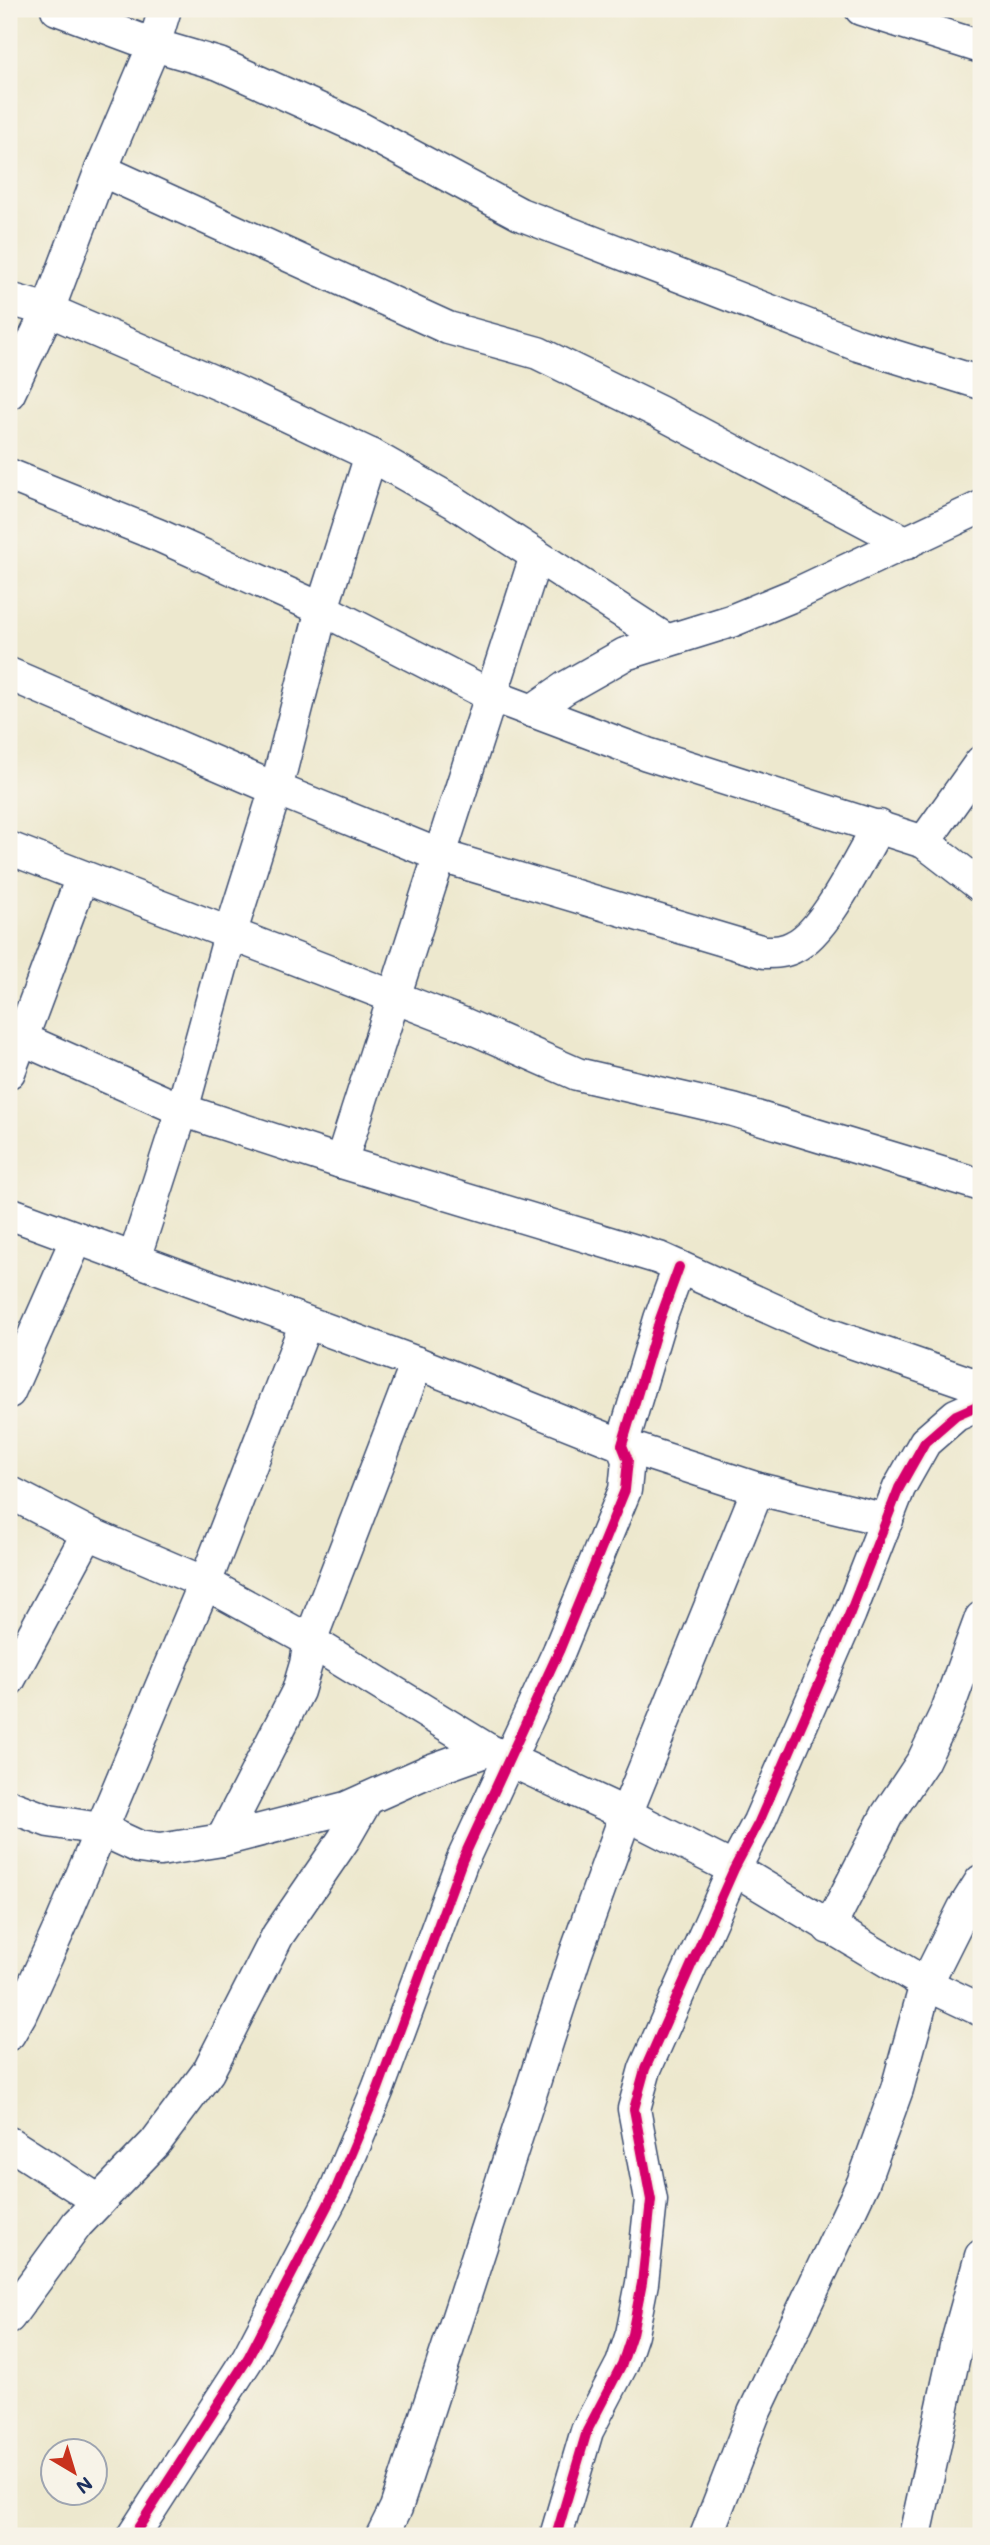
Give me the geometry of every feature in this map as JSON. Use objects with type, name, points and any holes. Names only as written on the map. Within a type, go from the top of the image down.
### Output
[{"type":"street","points":[[57,9],[154,45],[219,64],[352,124],[520,214],[858,345],[981,383]]},
{"type":"street","points":[[9,393],[48,310],[101,170],[154,45],[165,9]]},
{"type":"street","points":[[874,11],[981,47]]},
{"type":"street","points":[[101,170],[448,328],[538,353],[659,412],[906,543]]},
{"type":"street","points":[[9,299],[48,310],[235,391],[371,455],[454,502],[666,640]]},
{"type":"street","points":[[134,1259],[182,1110],[230,935],[276,789],[321,610],[371,455]]},
{"type":"street","points":[[9,475],[158,535],[321,610],[489,695],[647,754],[924,842],[981,886]]},
{"type":"street","points":[[533,711],[565,688],[625,654],[757,611],[981,507]]},
{"type":"street","points":[[341,1162],[441,856],[489,695],[536,556]]},
{"type":"street","points":[[9,674],[276,789],[441,856],[764,951],[782,952],[797,946],[817,928],[878,826]]},
{"type":"street","points":[[924,842],[981,762]]},
{"type":"street","points":[[9,848],[461,1023],[577,1074],[733,1110],[981,1185]]},
{"type":"street","points":[[9,1072],[16,1036],[82,877]]},
{"type":"street","points":[[16,1036],[182,1110],[341,1162],[659,1258],[825,1333],[981,1387]]},
{"type":"street","points":[[9,1213],[416,1363],[622,1445],[758,1489],[887,1520]]},
{"type":"street","points":[[9,1392],[77,1238]]},
{"type":"street","points":[[133,2536],[248,2358],[336,2189],[378,2089],[499,1755],[559,1651],[625,1490],[628,1460],[622,1445],[660,1319],[679,1267]]},
{"type":"street","points":[[9,2034],[56,1936],[205,1583],[306,1323]]},
{"type":"street","points":[[222,1840],[298,1690],[310,1641],[416,1363]]},
{"type":"street","points":[[556,2536],[587,2431],[622,2364],[642,2283],[651,2200],[634,2109],[645,2069],[734,1869],[759,1822],[850,1613],[900,1488],[925,1441],[956,1415],[981,1404]]},
{"type":"street","points":[[382,2536],[396,2508],[540,2058],[626,1814],[758,1489]]},
{"type":"street","points":[[9,1492],[88,1533],[205,1583],[310,1641],[499,1755],[626,1814],[734,1869],[926,1984],[981,2010]]},
{"type":"street","points":[[9,1680],[88,1533]]},
{"type":"street","points":[[829,1928],[887,1815],[923,1761],[947,1711],[981,1618]]},
{"type":"street","points":[[9,1806],[48,1821],[100,1829],[139,1847],[160,1850],[222,1840],[346,1808],[429,1772],[499,1755]]},
{"type":"street","points":[[9,2317],[77,2224],[155,2143],[208,2072],[278,1936],[344,1839],[367,1799]]},
{"type":"street","points":[[706,2536],[754,2413],[863,2183],[897,2089],[926,1984],[964,1908],[981,1881]]},
{"type":"street","points":[[9,2143],[99,2201]]},
{"type":"street","points":[[915,2536],[957,2346],[981,2256]]},
{"type":"cycle path","points":[[133,2536],[248,2358],[336,2189],[378,2089],[462,1861],[559,1651],[625,1490],[628,1460],[622,1445],[660,1319],[679,1267]]},
{"type":"cycle path","points":[[556,2536],[587,2431],[622,2364],[632,2334],[642,2283],[651,2200],[634,2109],[645,2069],[734,1869],[759,1822],[850,1613],[899,1488],[925,1442],[956,1415],[981,1404]]}]
